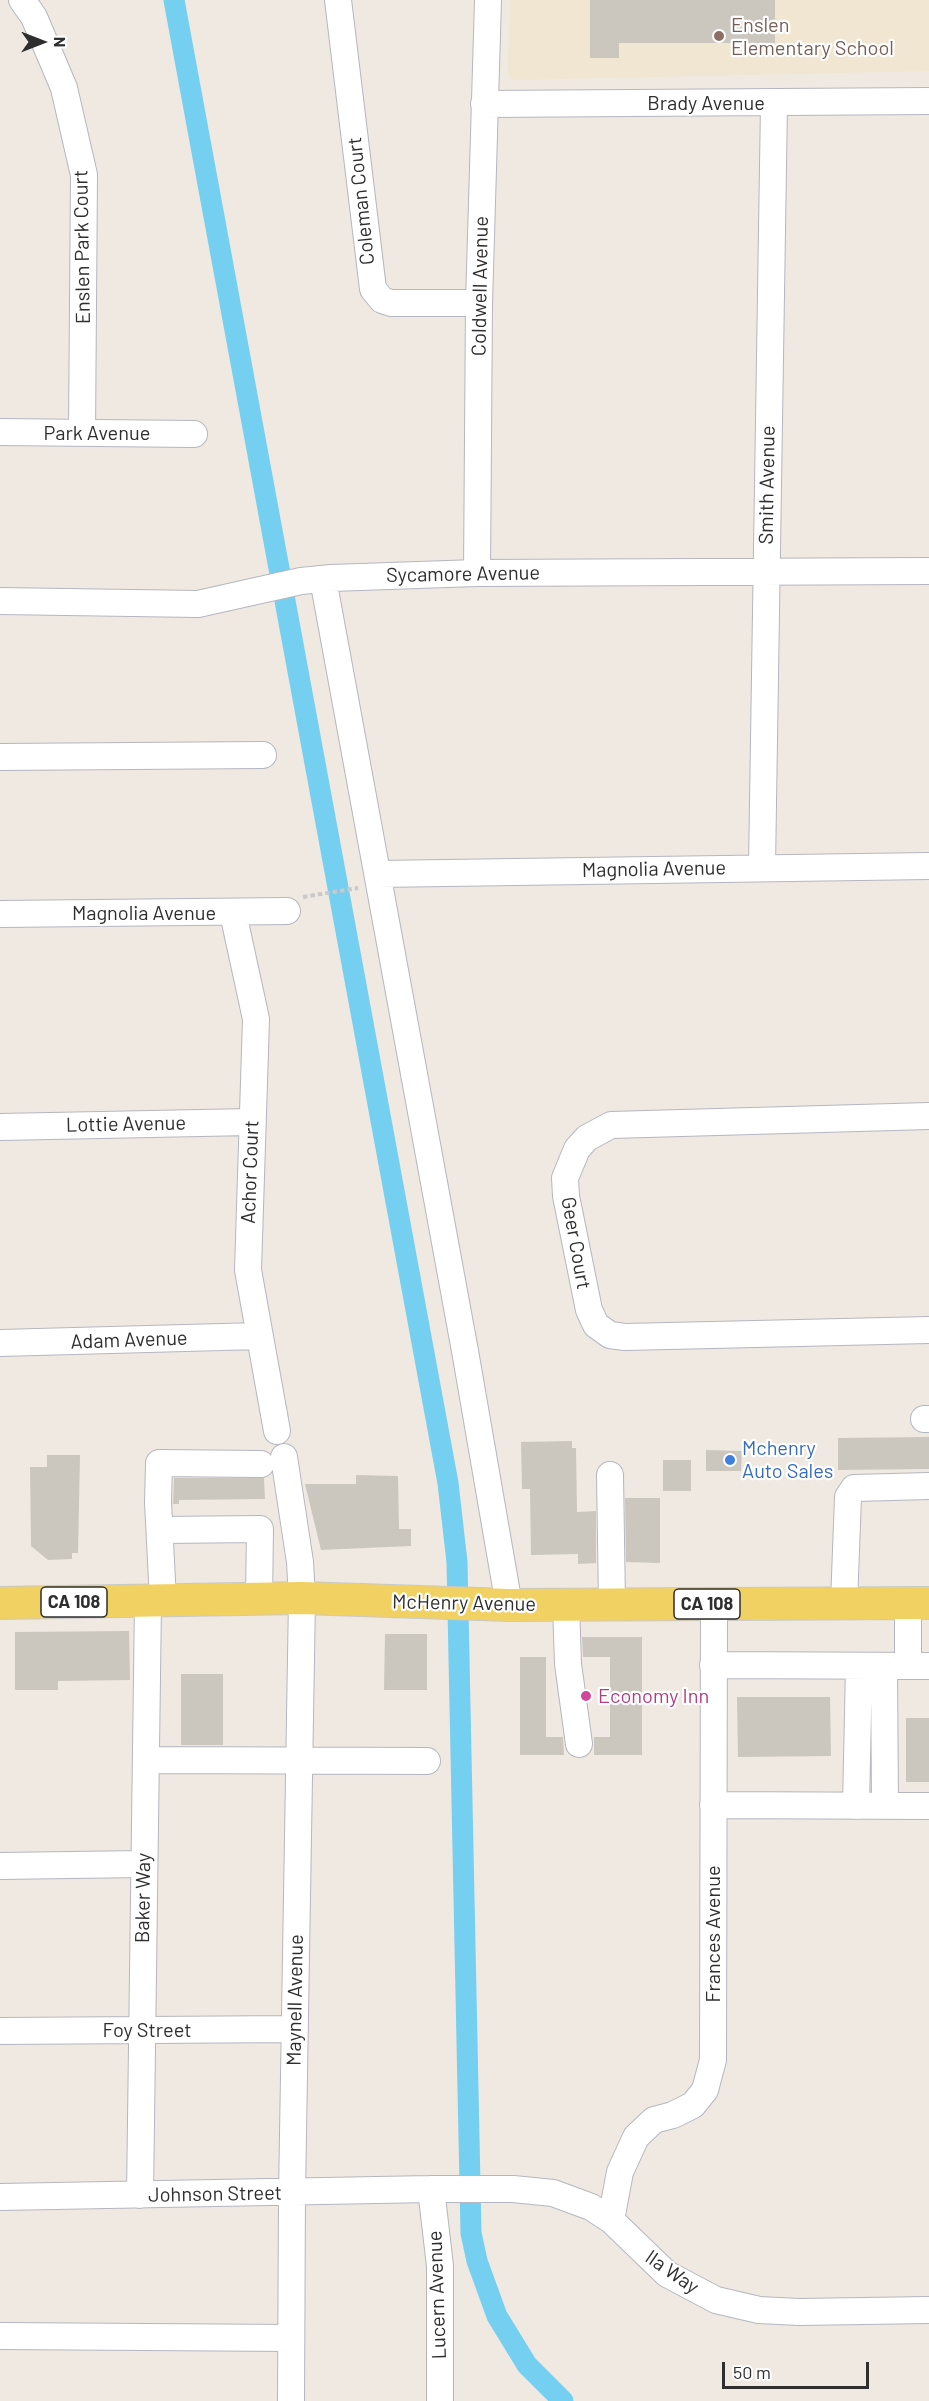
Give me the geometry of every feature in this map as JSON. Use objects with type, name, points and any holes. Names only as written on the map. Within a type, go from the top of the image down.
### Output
[{"type":"main road","name":"McHenry Avenue","points":[[0,1603],[302,1599],[497,1605],[919,1603]]},
{"type":"street","name":"Enslen Park Court","points":[[22,0],[34,17],[64,88],[84,175],[82,433]]},
{"type":"street","name":"Coleman Court","points":[[338,0],[373,289],[382,300],[391,303],[479,303]]},
{"type":"street","name":"Coldwell Avenue","points":[[477,573],[479,303],[488,0]]},
{"type":"street","name":"Brady Avenue","points":[[484,104],[929,101]]},
{"type":"street","name":"Smith Avenue","points":[[762,867],[774,103]]},
{"type":"street","name":"Park Avenue","points":[[0,432],[194,434]]},
{"type":"street","name":"Sycamore Avenue","points":[[0,601],[198,604],[312,580],[477,573],[929,571]]},
{"type":"street","points":[[312,580],[378,874],[497,1605]]},
{"type":"street","points":[[0,757],[263,755]]},
{"type":"street","name":"Magnolia Avenue","points":[[378,874],[929,866]]},
{"type":"street","name":"Magnolia Avenue","points":[[0,914],[232,913],[295,904]]},
{"type":"street","name":"Achor Court","points":[[232,913],[256,1019],[248,1270],[277,1431]]},
{"type":"street","name":"Geer Court","points":[[929,1116],[611,1125],[587,1138],[577,1149],[566,1178],[566,1196],[588,1310],[596,1325],[610,1335],[637,1337],[929,1330]]},
{"type":"street","name":"Lottie Avenue","points":[[0,1127],[251,1122]]},
{"type":"street","name":"Adam Avenue","points":[[0,1343],[259,1336]]},
{"type":"street","name":"Baker Way","points":[[140,2195],[146,1760],[160,1519],[159,1463],[272,1460],[295,1528]]},
{"type":"street","points":[[145,1464],[143,1497],[160,1519],[260,1529],[295,1528],[302,1599]]},
{"type":"street","points":[[610,1474],[612,1604]]},
{"type":"street","points":[[844,1603],[848,1497],[854,1488],[929,1486]]},
{"type":"street","points":[[259,1599],[260,1529]]},
{"type":"street","name":"Maynell Avenue","points":[[291,2401],[292,2194],[302,1599]]},
{"type":"street","points":[[856,1806],[895,1666],[919,1603]]},
{"type":"street","points":[[566,1604],[568,1664],[579,1744]]},
{"type":"street","name":"Frances Avenue","points":[[611,2220],[620,2172],[636,2137],[654,2120],[673,2115],[693,2105],[705,2090],[713,2060],[714,1604]]},
{"type":"street","points":[[713,1665],[895,1666]]},
{"type":"street","points":[[885,1806],[895,1666]]},
{"type":"street","points":[[146,1760],[427,1761]]},
{"type":"street","points":[[713,1804],[929,1806]]},
{"type":"street","points":[[0,1866],[144,1864]]},
{"type":"street","name":"Foy Street","points":[[0,2031],[295,2029]]},
{"type":"street","name":"Ila Way","points":[[442,2189],[493,2189],[553,2193],[591,2207],[611,2220],[668,2274],[709,2296],[745,2308],[799,2312],[929,2310]]},
{"type":"street","name":"Johnson Street","points":[[0,2197],[292,2194],[442,2189]]},
{"type":"street","name":"Lucern Avenue","points":[[440,2401],[442,2189]]},
{"type":"street","points":[[0,2336],[291,2338]]},
{"type":"path","points":[[295,904],[323,894],[357,888]]},
{"type":"shaded area","name":"Enslen Elementary School","points":[[510,0],[929,0],[929,71],[513,80],[508,73]]},
{"type":"building","points":[[590,0],[775,0],[775,43],[619,43],[619,58],[590,58]]},
{"type":"building","points":[[929,1437],[929,1469],[838,1470],[838,1438]]},
{"type":"building","points":[[572,1441],[572,1448],[576,1448],[577,1512],[596,1511],[596,1563],[578,1564],[578,1554],[531,1555],[530,1489],[522,1489],[521,1442]]},
{"type":"building","name":"Mchenry Auto Sales","points":[[706,1450],[742,1451],[741,1471],[706,1471]]},
{"type":"building","points":[[47,1455],[80,1455],[78,1553],[72,1553],[72,1559],[48,1560],[31,1546],[30,1467],[47,1467]]},
{"type":"building","points":[[663,1460],[691,1460],[691,1491],[663,1491]]},
{"type":"building","points":[[356,1475],[398,1476],[399,1529],[411,1529],[411,1546],[321,1550],[305,1484],[356,1484]]},
{"type":"building","points":[[174,1478],[264,1478],[265,1499],[179,1500],[179,1504],[173,1504]]},
{"type":"building","points":[[625,1498],[660,1498],[660,1563],[626,1562]]},
{"type":"building","points":[[129,1631],[130,1680],[58,1681],[58,1690],[15,1690],[15,1632]]},
{"type":"building","points":[[385,1634],[427,1634],[427,1690],[384,1690]]},
{"type":"building","points":[[582,1637],[642,1637],[642,1755],[594,1755],[594,1737],[610,1737],[610,1657],[583,1657]]},
{"type":"building","points":[[520,1657],[546,1657],[546,1737],[563,1737],[564,1755],[520,1755]]},
{"type":"building","points":[[181,1674],[223,1674],[223,1745],[181,1745]]},
{"type":"building","points":[[737,1697],[830,1697],[831,1756],[738,1757]]},
{"type":"building","points":[[906,1718],[929,1718],[929,1782],[906,1782]]},
{"type":"waterway","points":[[174,0],[448,1483],[457,1562],[471,2233],[477,2261],[497,2316],[527,2365],[563,2401]]},
{"type":"place","name":"Enslen Elementary School","points":[[719,36]]},
{"type":"place","name":"Mchenry Auto Sales","points":[[730,1460]]},
{"type":"place","name":"Economy Inn","points":[[586,1696]]}]
